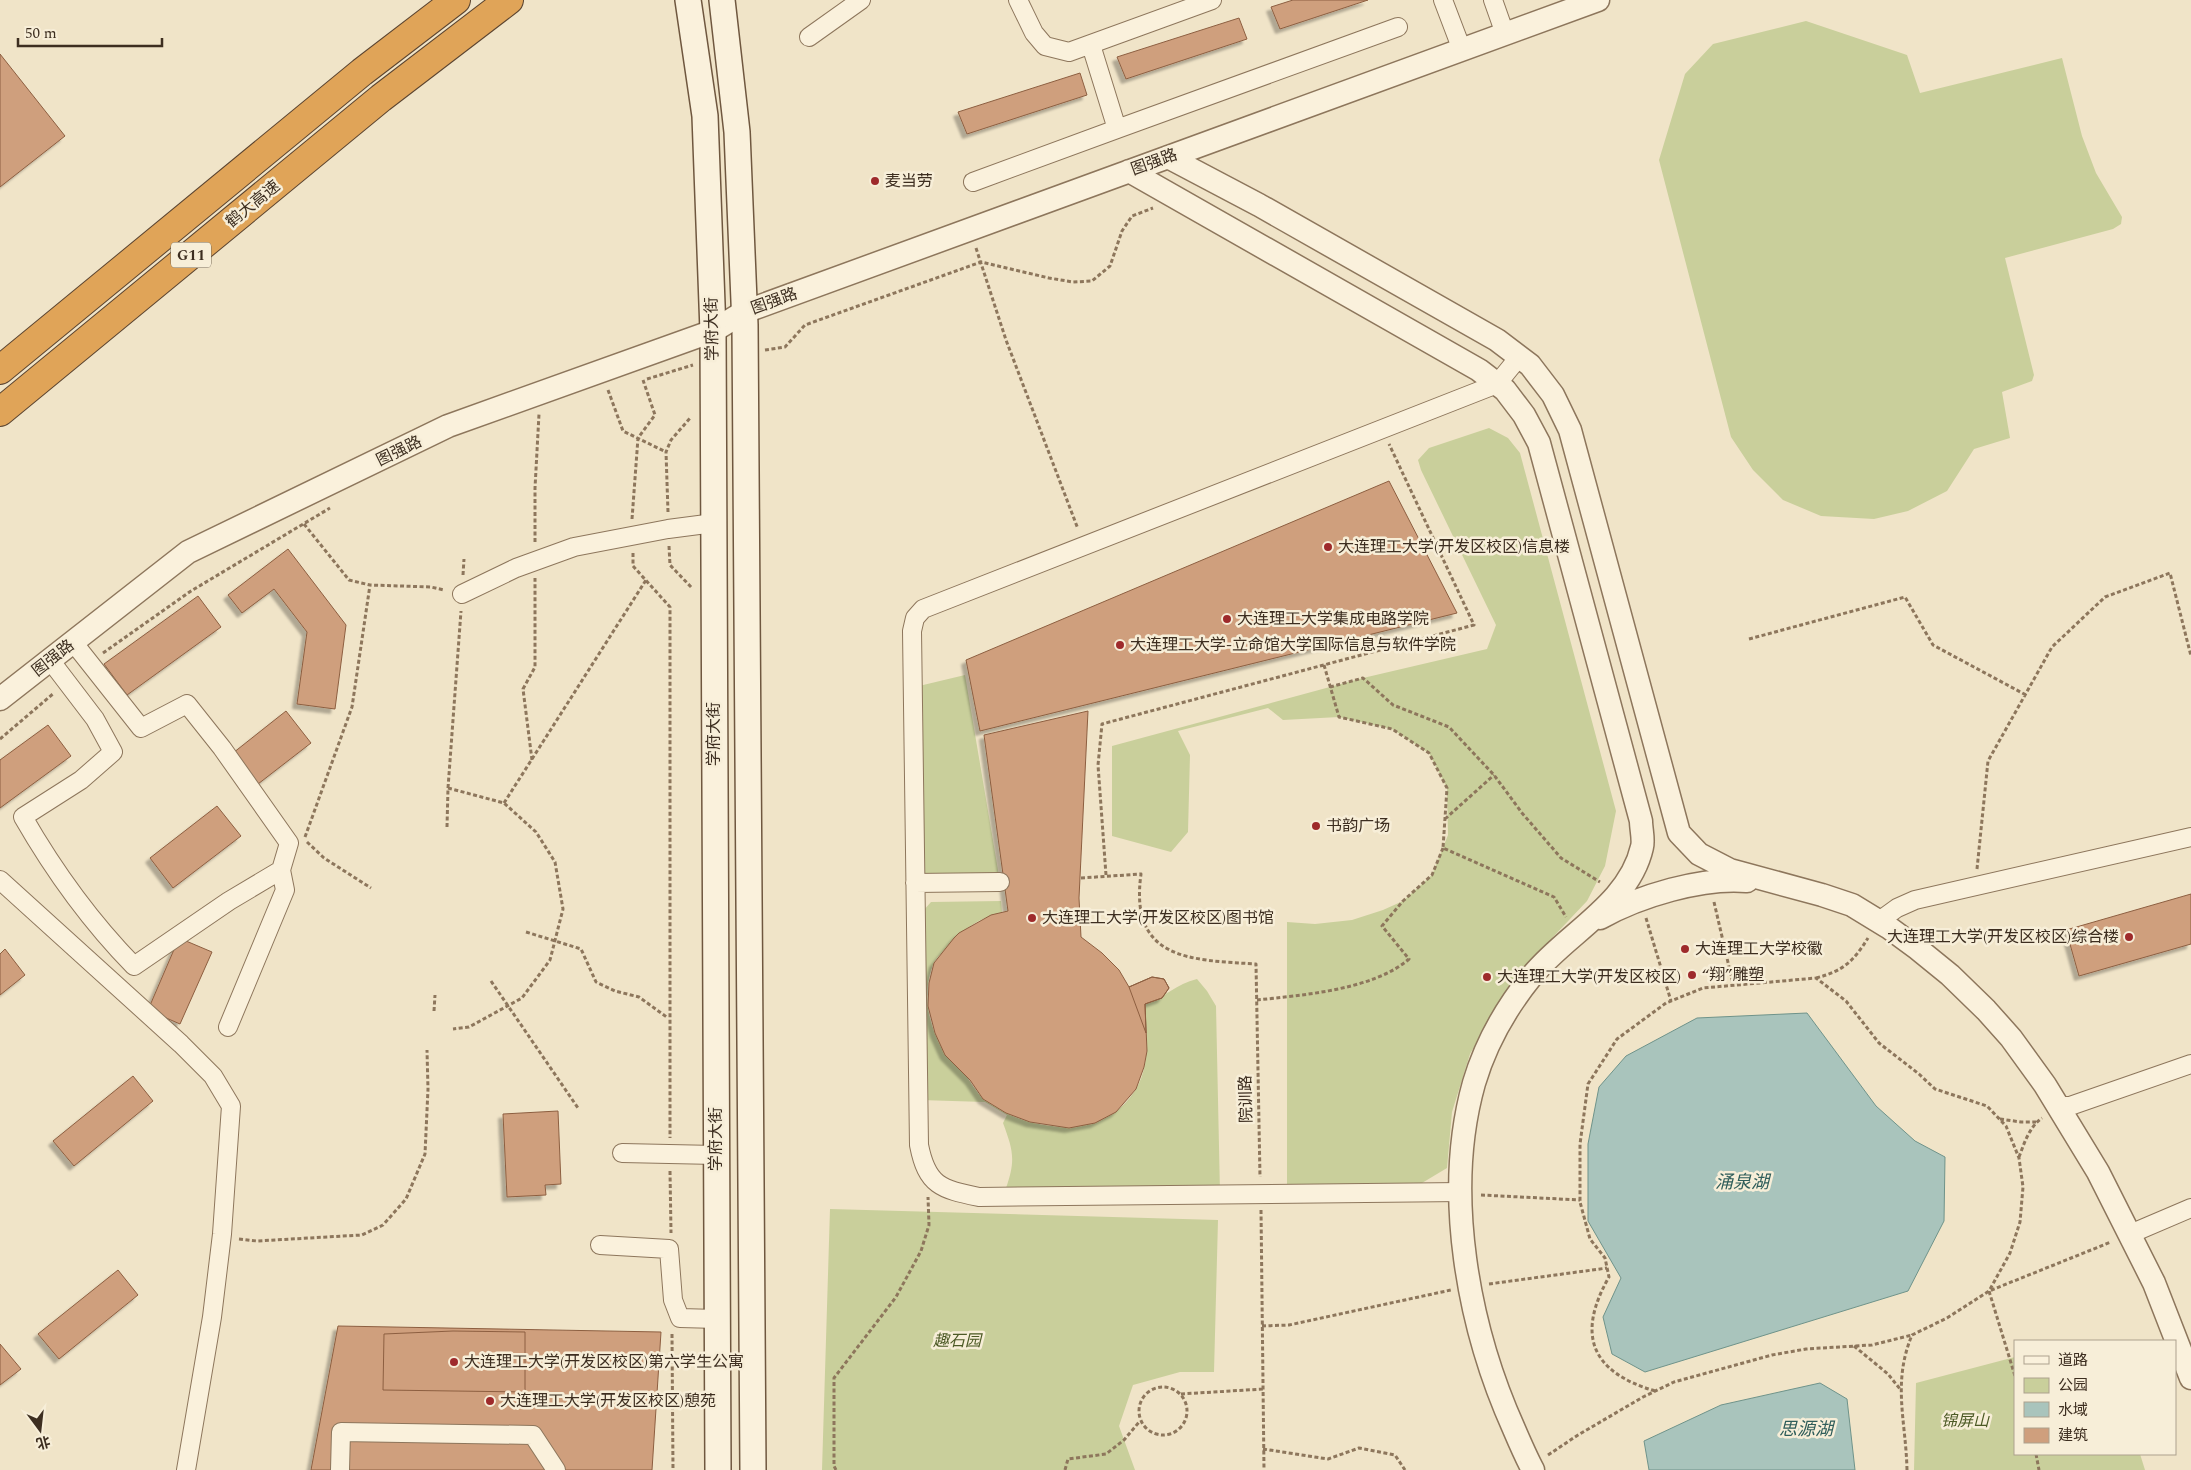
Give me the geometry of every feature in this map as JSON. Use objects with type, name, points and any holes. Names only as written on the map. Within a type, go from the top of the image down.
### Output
[{"type":"highway","name":"鹤大高速","points":[[0,370],[362,72],[456,0]]},
{"type":"highway","name":"鹤大高速","points":[[0,412],[381,98],[509,0]]},
{"type":"main road","name":"学府大街","points":[[688,0],[705,116],[713,331],[718,1470]]},
{"type":"main road","name":"学府大街","points":[[722,0],[737,132],[745,354],[753,1470]]},
{"type":"street","points":[[809,37],[860,0]]},
{"type":"street","points":[[1019,0],[1034,33],[1045,46],[1069,52],[1212,0]]},
{"type":"street","points":[[1443,0],[1462,50]]},
{"type":"street","points":[[1493,0],[1505,34]]},
{"type":"street","name":"图强路","points":[[0,699],[188,552],[448,426],[713,331],[744,312],[1598,0]]},
{"type":"street","points":[[974,182],[1398,27]]},
{"type":"street","points":[[1091,45],[1117,129]]},
{"type":"street","points":[[1168,157],[1259,205],[1497,340],[1530,366],[1553,395],[1570,430],[1680,833],[1699,854],[1722,866],[1852,905],[1879,921],[1950,975],[1986,1010],[2011,1038],[2059,1106],[2098,1172],[2130,1234],[2160,1299],[2191,1378]]},
{"type":"street","points":[[1129,171],[1451,353],[1505,390],[1524,414],[1539,443],[1641,821],[1642,846],[1634,870],[1618,893],[1531,977],[1509,1008],[1492,1038],[1474,1083],[1463,1135],[1462,1193],[1468,1286],[1488,1366],[1532,1468]]},
{"type":"street","points":[[1462,1193],[980,1197],[950,1191],[934,1181],[923,1166],[919,1145],[912,631],[915,618],[923,609],[1497,384],[1519,357]]},
{"type":"street","points":[[462,594],[516,568],[574,547],[668,529],[714,523]]},
{"type":"street","points":[[73,642],[141,728],[187,704],[222,748],[289,843],[281,870],[285,890],[228,1028]]},
{"type":"street","points":[[50,660],[95,719],[113,752],[81,780],[23,817],[55,868],[107,939],[134,966],[230,901],[281,870]]},
{"type":"street","points":[[1879,921],[1896,908],[1915,900],[2191,837]]},
{"type":"street","points":[[0,880],[181,1044],[213,1076],[231,1106],[222,1234],[212,1317],[186,1470]]},
{"type":"street","points":[[1576,933],[1614,910],[1660,894],[1709,882],[1744,881],[1782,885]]},
{"type":"street","points":[[916,883],[1000,882]]},
{"type":"street","points":[[2059,1106],[2070,1106],[2191,1064]]},
{"type":"street","points":[[622,1153],[716,1155]]},
{"type":"street","points":[[2130,1234],[2191,1208]]},
{"type":"street","points":[[600,1245],[670,1249],[673,1300],[680,1318],[717,1319]]},
{"type":"street","points":[[340,1470],[341,1432],[533,1435],[556,1470]]},
{"type":"path","points":[[745,354],[785,347],[805,325],[981,262],[1049,278],[1073,282],[1092,282],[1110,266],[1122,231],[1132,216],[1177,199]]},
{"type":"path","points":[[969,230],[1006,340],[1084,546]]},
{"type":"path","points":[[634,383],[713,360]]},
{"type":"path","points":[[642,380],[655,415],[638,438],[631,524],[633,566],[670,607],[668,1019],[670,1141]]},
{"type":"path","points":[[599,393],[616,388]]},
{"type":"path","points":[[608,390],[623,431],[666,452]]},
{"type":"path","points":[[532,760],[523,689],[534,667],[535,488],[539,410],[533,412]]},
{"type":"path","points":[[1106,875],[1098,765],[1102,724],[1474,625],[1382,429]]},
{"type":"path","points":[[91,663],[191,591],[336,504]]},
{"type":"path","points":[[304,524],[349,580],[370,585],[431,587],[462,594]]},
{"type":"path","points":[[447,828],[448,788],[464,559]]},
{"type":"path","points":[[1975,887],[1988,761],[2052,647],[2105,597],[2170,573],[2191,656]]},
{"type":"path","points":[[504,803],[646,580]]},
{"type":"path","points":[[370,585],[352,707],[304,840],[324,858],[371,888]]},
{"type":"path","points":[[1748,639],[1905,597],[1933,645],[2026,694]]},
{"type":"path","points":[[1257,1000],[1311,995],[1347,986],[1396,970],[1409,959],[1382,926],[1403,901],[1432,874],[1443,848],[1447,788],[1429,753],[1392,729],[1338,716],[1324,665]]},
{"type":"path","points":[[1330,687],[1363,678],[1393,705],[1449,727],[1494,775],[1522,813],[1561,858],[1618,893]]},
{"type":"path","points":[[0,739],[68,682]]},
{"type":"path","points":[[1445,819],[1494,775]]},
{"type":"path","points":[[448,788],[504,803],[536,832],[555,862],[563,909],[550,960],[522,998],[469,1027],[453,1029]]},
{"type":"path","points":[[1443,848],[1554,897],[1576,933]]},
{"type":"path","name":"院训路","points":[[1081,878],[1141,874],[1138,892],[1145,929],[1160,945],[1182,956],[1220,962],[1256,964],[1264,1470]]},
{"type":"path","points":[[1709,882],[1733,984]]},
{"type":"path","points":[[1641,900],[1671,1001]]},
{"type":"path","points":[[1655,1391],[1632,1385],[1608,1370],[1595,1347],[1590,1325],[1597,1298],[1609,1277],[1606,1258],[1590,1239],[1580,1200],[1580,1144],[1588,1084],[1617,1039],[1671,1001],[1703,988],[1816,978],[1835,973],[1857,956],[1879,921]]},
{"type":"path","points":[[526,932],[581,949],[596,982],[615,991],[638,997],[668,1019]]},
{"type":"path","points":[[1816,978],[1846,1001],[1879,1043],[1935,1089],[1987,1106],[2006,1126],[2019,1158],[2023,1187],[2020,1222],[2010,1253],[1989,1291],[2014,1373]]},
{"type":"path","points":[[492,981],[578,1108]]},
{"type":"path","points":[[434,1011],[435,995]]},
{"type":"path","points":[[222,1234],[233,1238],[257,1241],[304,1239],[362,1235],[383,1225],[406,1199],[425,1154],[428,1088],[427,1050]]},
{"type":"path","points":[[2019,1158],[2027,1137],[2037,1122],[2059,1106]]},
{"type":"path","points":[[2000,1119],[2037,1122]]},
{"type":"path","points":[[836,1470],[834,1466],[834,1378],[896,1297],[921,1251],[929,1225],[928,1173]]},
{"type":"path","points":[[1462,1193],[1580,1200]]},
{"type":"path","points":[[1532,1468],[1578,1435],[1674,1382],[1772,1354],[1806,1349],[1872,1345],[1912,1335],[1947,1318],[1989,1291],[2130,1234]]},
{"type":"path","points":[[1262,1326],[1289,1325],[1468,1286],[1607,1268]]},
{"type":"path","points":[[1907,1470],[1900,1389],[1903,1355],[1912,1335]]},
{"type":"path","points":[[1854,1345],[1888,1374],[1900,1389]]},
{"type":"path","points":[[1180,1394],[1187,1408],[1184,1423],[1179,1429],[1166,1435],[1158,1435],[1144,1428],[1138,1413],[1139,1405],[1149,1391],[1165,1387],[1180,1394],[1263,1389]]},
{"type":"path","points":[[1065,1470],[1068,1460],[1106,1454],[1124,1440],[1140,1421]]},
{"type":"path","points":[[1263,1449],[1328,1459],[1359,1448],[1395,1455],[1404,1470]]},
{"type":"path","points":[[2036,1455],[2039,1470]]},
{"type":"green space","points":[[1806,21],[1907,55],[1920,93],[2062,58],[2082,136],[2096,173],[2122,217],[2121,224],[2113,229],[2005,258],[2034,375],[2032,381],[2002,392],[2010,438],[1974,449],[1947,491],[1908,511],[1874,519],[1821,516],[1783,500],[1753,470],[1731,437],[1659,160],[1685,74],[1713,44]]},
{"type":"green space","points":[[1489,428],[1508,438],[1520,453],[1616,811],[1605,866],[1587,901],[1524,971],[1492,1015],[1470,1054],[1452,1112],[1447,1168],[1417,1186],[1287,1188],[1287,922],[1315,924],[1352,920],[1403,901],[1432,875],[1448,835],[1447,788],[1429,753],[1392,729],[1339,717],[1283,720],[1268,708],[1178,731],[1190,755],[1188,832],[1171,852],[1112,836],[1112,746],[1363,678],[1487,649],[1496,625],[1421,470],[1418,460],[1429,448]]},
{"type":"green space","points":[[965,675],[1000,882],[928,879],[921,873],[919,686]]},
{"type":"green space","points":[[1001,901],[1002,913],[978,921],[958,936],[936,959],[929,980],[928,1008],[935,1033],[976,1090],[985,1100],[1003,1111],[1022,1120],[1044,1125],[1065,1127],[1086,1124],[1105,1118],[1122,1106],[1136,1089],[1141,1079],[1146,1059],[1145,1004],[1183,984],[1197,979],[1216,1006],[1220,1193],[1013,1194],[1006,1188],[1012,1162],[1011,1148],[1003,1123],[1007,1115],[985,1102],[920,1100],[923,911],[931,902]]},
{"type":"green space","name":"趣石园","points":[[830,1209],[1218,1220],[1214,1372],[1180,1372],[1133,1385],[1119,1426],[1135,1470],[822,1470]]},
{"type":"green space","name":"锦屏山","points":[[2014,1357],[2014,1455],[2140,1455],[2145,1470],[1914,1470],[1916,1383]]},
{"type":"water","name":"涌泉湖","points":[[1807,1013],[1876,1106],[1915,1141],[1945,1157],[1944,1221],[1908,1291],[1645,1372],[1612,1354],[1603,1317],[1621,1278],[1588,1221],[1588,1144],[1599,1087],[1626,1056],[1697,1018]]},
{"type":"water","name":"思源湖","points":[[1820,1383],[1847,1399],[1855,1470],[1649,1470],[1644,1441],[1721,1405]]},
{"type":"building","points":[[1293,0],[1368,0],[1280,29],[1271,7]]},
{"type":"building","points":[[1239,18],[1247,39],[1126,79],[1117,57]]},
{"type":"building","points":[[0,54],[65,136],[0,187]]},
{"type":"building","points":[[1080,73],[1087,95],[967,134],[958,112]]},
{"type":"building","name":"大连理工大学(开发区校区)信息楼","points":[[1389,481],[1457,613],[980,731],[966,660]]},
{"type":"building","points":[[288,549],[346,625],[335,709],[297,704],[307,632],[274,589],[242,613],[228,595]]},
{"type":"building","points":[[198,596],[221,627],[127,695],[104,664]]},
{"type":"building","points":[[286,711],[311,743],[258,784],[233,753]]},
{"type":"building","name":"大连理工大学(开发区校区)图书馆","points":[[1088,711],[1079,898],[1081,937],[1102,953],[1119,970],[1129,987],[1152,977],[1164,979],[1169,988],[1162,998],[1145,1004],[1147,1051],[1144,1067],[1136,1089],[1116,1112],[1095,1123],[1069,1128],[1030,1122],[1006,1113],[983,1099],[970,1080],[945,1055],[935,1033],[928,1006],[929,983],[934,963],[959,933],[991,915],[1008,911],[984,735]]},
{"type":"building","points":[[48,725],[71,756],[0,808],[0,760]]},
{"type":"building","points":[[217,806],[241,836],[173,888],[150,858]]},
{"type":"building","name":"大连理工大学(开发区校区)综合楼","points":[[2191,894],[2191,944],[2079,976],[2066,930]]},
{"type":"building","points":[[179,938],[212,952],[180,1024],[148,1010]]},
{"type":"building","points":[[5,949],[25,975],[0,995],[0,954]]},
{"type":"building","points":[[1152,977],[1164,979],[1169,988],[1162,998],[1145,1004],[1146,1033],[1129,987]]},
{"type":"building","points":[[133,1076],[153,1101],[74,1166],[53,1141]]},
{"type":"building","points":[[558,1111],[561,1184],[545,1185],[546,1195],[507,1197],[503,1114]]},
{"type":"building","points":[[118,1270],[138,1295],[59,1359],[38,1334]]},
{"type":"building","name":"大连理工大学(开发区校区)憩苑","points":[[338,1326],[661,1332],[652,1470],[311,1470]]},
{"type":"building","name":"大连理工大学(开发区校区)第六学生公寓","points":[[453,1331],[525,1332],[525,1392],[383,1390],[384,1334]]},
{"type":"building","points":[[0,1344],[21,1369],[0,1385]]},
{"type":"place","name":"麦当劳","points":[[875,181]]},
{"type":"place","name":"大连理工大学(开发区校区)信息楼","points":[[1328,547]]},
{"type":"place","name":"大连理工大学集成电路学院","points":[[1227,619]]},
{"type":"place","name":"大连理工大学-立命馆大学国际信息与软件学院","points":[[1120,645]]},
{"type":"place","name":"书韵广场","points":[[1316,826]]},
{"type":"place","name":"大连理工大学(开发区校区)图书馆","points":[[1032,918]]},
{"type":"place","name":"大连理工大学(开发区校区)综合楼","points":[[2129,937]]},
{"type":"place","name":"大连理工大学校徽","points":[[1685,949]]},
{"type":"place","name":"“翔”雕塑","points":[[1692,975]]},
{"type":"place","name":"大连理工大学(开发区校区)","points":[[1487,977]]},
{"type":"place","name":"大连理工大学(开发区校区)第六学生公寓","points":[[454,1362]]},
{"type":"place","name":"大连理工大学(开发区校区)憩苑","points":[[490,1401]]}]
